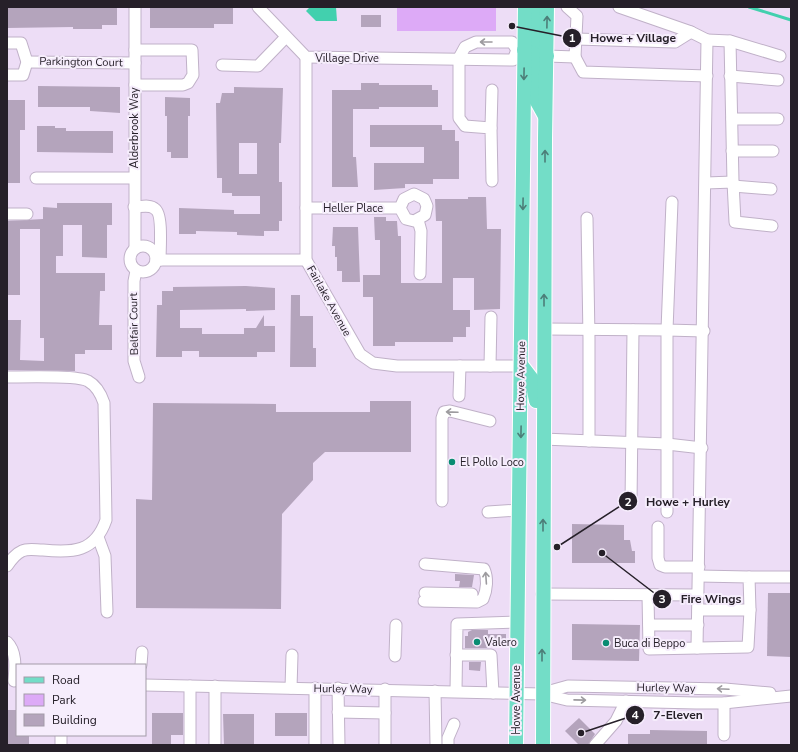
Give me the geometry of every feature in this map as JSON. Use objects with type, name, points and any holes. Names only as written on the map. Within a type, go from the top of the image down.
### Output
[{"type":"main road","name":"Howe Avenue","points":[[516,745],[522,366],[521,50],[525,7]]},
{"type":"main road","points":[[536,7],[536,41],[542,54],[547,56]]},
{"type":"main road","name":"Howe Avenue","points":[[543,745],[542,594],[547,7]]},
{"type":"main road","points":[[521,50],[534,54],[535,98],[545,116]]},
{"type":"main road","points":[[522,366],[532,379],[535,388],[537,432],[543,439]]},
{"type":"street","name":"Alderbrook Way","points":[[135,7],[135,248],[132,251],[129,260],[136,271]]},
{"type":"street","name":"Village Drive","points":[[258,7],[306,57],[459,58],[512,60],[521,50]]},
{"type":"street","points":[[619,7],[691,32],[707,40],[730,41],[780,56]]},
{"type":"street","points":[[569,8],[577,16],[575,56],[583,72],[707,76]]},
{"type":"street","points":[[576,39],[675,42],[691,32]]},
{"type":"street","points":[[222,65],[258,66],[286,37]]},
{"type":"street","points":[[697,648],[704,331],[707,40]]},
{"type":"street","points":[[730,41],[735,222],[772,226]]},
{"type":"street","points":[[491,128],[466,126],[459,118],[459,58],[465,47],[476,42],[512,42],[521,50]]},
{"type":"street","name":"Parkington Court","points":[[7,43],[21,44],[27,62],[23,75],[7,75]]},
{"type":"street","name":"Parkington Court","points":[[134,85],[183,85],[188,83],[192,75],[192,50],[135,50]]},
{"type":"street","points":[[547,56],[575,56]]},
{"type":"street","name":"Fairlake Avenue","points":[[306,57],[306,260],[360,354],[373,363],[390,366],[522,366]]},
{"type":"street","name":"Parkington Court","points":[[27,62],[135,63]]},
{"type":"street","points":[[730,76],[778,80]]},
{"type":"street","points":[[492,90],[492,181]]},
{"type":"street","points":[[732,119],[778,119]]},
{"type":"street","points":[[732,151],[773,151]]},
{"type":"street","points":[[36,178],[134,178]]},
{"type":"street","points":[[706,183],[733,184],[771,189]]},
{"type":"street","points":[[414,194],[421,196],[426,202],[427,209],[425,215],[418,220],[406,219],[400,208],[402,202],[407,196],[414,194]]},
{"type":"street","points":[[668,512],[668,330],[672,202]]},
{"type":"street","points":[[134,207],[148,206],[155,208],[160,214],[158,260],[153,269],[140,273],[136,271]]},
{"type":"street","name":"Heller Place","points":[[306,208],[400,208]]},
{"type":"street","points":[[7,214],[27,214]]},
{"type":"street","points":[[586,218],[589,441]]},
{"type":"street","points":[[418,220],[421,231],[420,274]]},
{"type":"street","points":[[135,248],[143,246],[148,247],[154,252],[158,260]]},
{"type":"street","points":[[158,260],[306,260]]},
{"type":"street","name":"Belfair Court","points":[[136,271],[134,281],[134,361],[139,377]]},
{"type":"street","points":[[490,366],[491,317]]},
{"type":"street","points":[[544,330],[704,331]]},
{"type":"street","points":[[632,504],[633,330]]},
{"type":"street","points":[[459,396],[460,366]]},
{"type":"street","points":[[7,377],[82,378],[88,381],[100,393],[104,403],[106,520],[98,537],[82,548],[71,551],[28,549],[20,551],[14,556],[7,566]]},
{"type":"street","points":[[442,501],[442,418],[444,412],[450,411],[490,421]]},
{"type":"street","points":[[543,439],[632,442],[702,448]]},
{"type":"street","points":[[488,512],[519,510]]},
{"type":"street","points":[[658,527],[658,558],[660,565],[665,567],[749,577],[791,577]]},
{"type":"street","points":[[98,537],[105,556],[107,612]]},
{"type":"street","points":[[424,597],[476,602],[483,599],[487,575],[484,569],[425,564]]},
{"type":"street","points":[[648,595],[649,649],[748,647],[750,610],[749,577]]},
{"type":"street","points":[[542,594],[698,595]]},
{"type":"street","points":[[698,610],[750,610]]},
{"type":"street","points":[[456,691],[457,624],[517,622]]},
{"type":"street","points":[[395,656],[396,624]]},
{"type":"street","points":[[649,625],[698,624]]},
{"type":"street","points":[[7,642],[11,646],[14,656],[13,681]]},
{"type":"street","points":[[142,652],[142,664]]},
{"type":"street","points":[[292,655],[292,688]]},
{"type":"street","points":[[456,655],[491,655],[493,692]]},
{"type":"street","name":"Hurley Way","points":[[146,686],[338,688],[493,692],[542,694],[568,700],[626,702],[724,703],[791,696]]},
{"type":"street","points":[[190,686],[190,745]]},
{"type":"street","points":[[215,686],[215,745]]},
{"type":"street","name":"Hurley Way","points":[[542,694],[568,686],[725,689],[791,696]]},
{"type":"street","points":[[315,688],[315,745]]},
{"type":"street","points":[[338,688],[339,745]]},
{"type":"street","points":[[385,690],[385,745]]},
{"type":"street","points":[[436,691],[436,745]]},
{"type":"street","points":[[595,745],[616,721],[626,702]]},
{"type":"street","points":[[724,703],[724,735]]},
{"type":"street","points":[[338,712],[385,713]]},
{"type":"street","points":[[448,745],[448,738],[454,724]]},
{"type":"green space","points":[[397,7],[496,7],[496,31],[397,31]]},
{"type":"shaded area","points":[[310,7],[336,7],[337,21],[316,21],[306,11]]},
{"type":"building","points":[[7,7],[117,7],[117,25],[102,25],[102,29],[73,29],[73,27],[7,28]]},
{"type":"building","points":[[150,7],[233,7],[233,24],[214,24],[214,28],[150,28]]},
{"type":"building","points":[[361,15],[381,15],[381,27],[361,27]]},
{"type":"building","points":[[361,83],[379,83],[379,85],[432,85],[432,90],[438,90],[438,107],[379,107],[379,109],[353,109],[353,157],[356,157],[358,187],[332,187],[332,90],[361,90]]},
{"type":"building","points":[[38,86],[120,87],[120,113],[90,111],[90,107],[38,107]]},
{"type":"building","points":[[234,87],[283,88],[281,143],[279,143],[279,182],[282,182],[282,221],[279,221],[279,231],[264,231],[264,236],[237,235],[237,232],[196,231],[196,234],[179,234],[179,208],[234,210],[234,214],[260,214],[260,196],[232,196],[232,193],[222,193],[222,178],[217,178],[216,103],[220,103],[222,93],[234,93]],"holes":[[[239,143],[257,143],[257,174],[239,174]]]},
{"type":"building","points":[[165,97],[190,98],[190,116],[188,116],[188,158],[171,158],[171,152],[167,152],[167,116],[165,116]]},
{"type":"building","points":[[7,100],[25,100],[25,130],[20,130],[20,183],[7,183]]},
{"type":"building","points":[[370,125],[442,125],[442,130],[455,130],[455,141],[459,141],[459,179],[433,179],[433,184],[405,184],[405,188],[374,190],[374,163],[424,163],[424,147],[370,147]]},
{"type":"building","points":[[37,126],[55,126],[55,128],[66,128],[66,131],[113,131],[113,153],[37,152]]},
{"type":"building","points":[[468,197],[486,197],[487,229],[501,229],[500,309],[474,310],[474,278],[453,278],[453,310],[470,310],[470,327],[466,327],[466,337],[453,337],[453,342],[395,342],[395,346],[373,346],[373,297],[363,297],[363,275],[380,275],[380,240],[375,240],[374,217],[386,217],[386,221],[397,221],[398,236],[401,236],[401,283],[442,283],[442,221],[436,221],[435,199],[468,199]]},
{"type":"building","points":[[57,203],[112,203],[112,225],[107,225],[107,258],[82,257],[82,225],[63,225],[63,256],[56,256],[56,273],[105,273],[105,291],[100,291],[99,325],[112,325],[112,350],[85,350],[85,354],[75,354],[75,371],[7,370],[7,320],[21,320],[20,360],[44,361],[44,338],[40,338],[40,229],[20,229],[20,295],[7,295],[7,221],[43,219],[43,207],[57,208]]},
{"type":"building","points":[[333,227],[358,227],[360,282],[342,282],[342,271],[337,271],[335,246],[332,246]]},
{"type":"building","points":[[246,286],[275,288],[275,310],[180,310],[180,328],[202,328],[202,334],[244,334],[244,328],[256,328],[264,315],[264,326],[275,326],[275,352],[257,352],[257,357],[199,357],[199,351],[182,351],[182,357],[156,357],[157,305],[162,305],[162,291],[173,291],[173,287]]},
{"type":"building","points":[[291,295],[300,295],[300,316],[313,316],[313,348],[316,348],[316,367],[290,367]]},
{"type":"building","points":[[370,401],[411,401],[411,452],[325,452],[313,463],[313,480],[282,514],[281,609],[136,608],[136,499],[152,500],[153,403],[276,404],[276,412],[370,412]]},
{"type":"building","points":[[572,524],[624,525],[624,540],[630,540],[632,551],[635,551],[635,563],[572,563]]},
{"type":"building","points":[[455,574],[474,575],[472,587],[459,587],[460,581],[455,581]]},
{"type":"building","points":[[768,593],[791,593],[791,657],[767,656]]},
{"type":"building","name":"Buca di Beppo","points":[[572,624],[640,625],[639,661],[572,660]]},
{"type":"building","points":[[472,630],[488,630],[488,634],[506,634],[506,645],[488,645],[488,648],[465,648],[465,636],[468,636],[468,632]]},
{"type":"building","points":[[469,662],[481,662],[480,671],[469,670]]},
{"type":"building","points":[[7,710],[16,710],[16,736],[29,736],[29,745],[7,745]]},
{"type":"building","points":[[152,713],[183,713],[183,735],[171,735],[171,745],[152,745]]},
{"type":"building","points":[[275,713],[307,713],[307,736],[275,736]]},
{"type":"building","points":[[223,714],[254,714],[254,745],[224,745]]},
{"type":"building","points":[[579,718],[595,734],[588,745],[579,745],[565,731]]},
{"type":"building","points":[[650,730],[707,731],[707,745],[628,745],[628,734],[650,734]]},
{"type":"waterway","points":[[749,7],[791,20]]},
{"type":"place","name":"Howe + Village","points":[[512,26]]},
{"type":"place","name":"El Pollo Loco","points":[[452,462]]},
{"type":"place","name":"Howe + Hurley","points":[[557,547]]},
{"type":"place","name":"Fire Wings","points":[[602,553]]},
{"type":"place","name":"Valero","points":[[477,642]]},
{"type":"place","name":"Buca di Beppo","points":[[606,643]]},
{"type":"place","name":"7-Eleven","points":[[581,733]]}]
